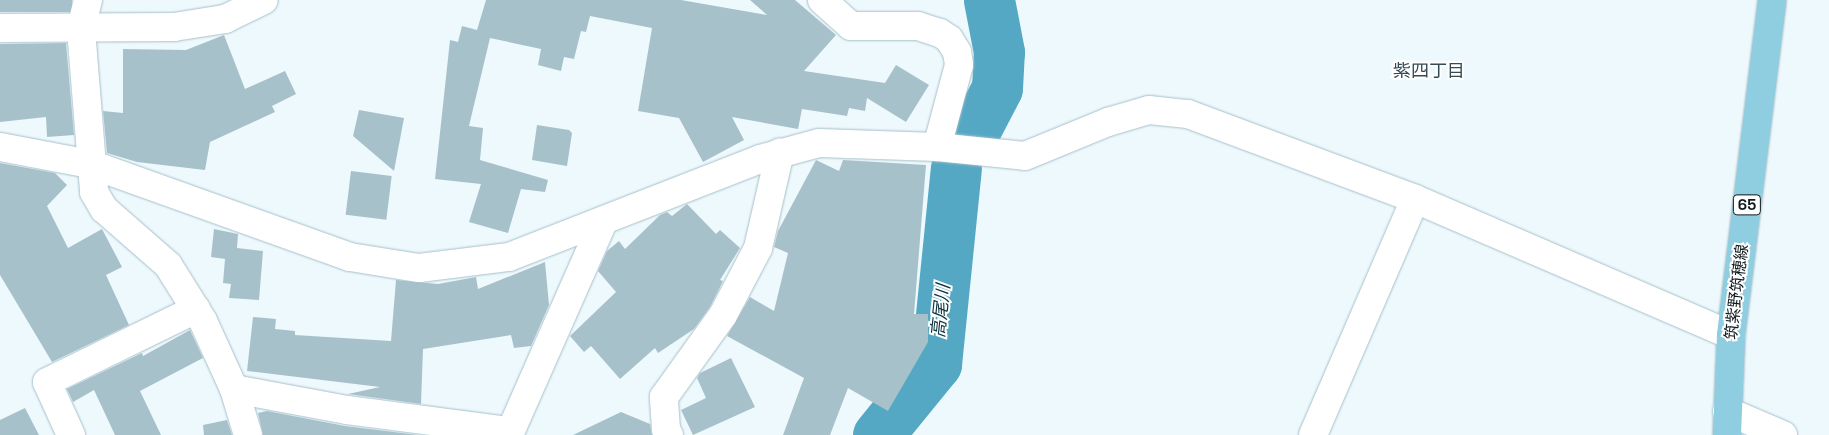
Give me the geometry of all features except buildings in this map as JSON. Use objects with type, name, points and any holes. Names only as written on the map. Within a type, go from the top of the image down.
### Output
[{"type":"main road","name":"筑紫野筑穂線","points":[[1727,423],[1731,335],[1772,0]]},
{"type":"street","points":[[88,0],[81,29],[90,164],[94,192],[104,209],[168,265],[196,309],[234,389],[248,435]]},
{"type":"street","points":[[0,28],[174,28],[225,19],[264,0]]},
{"type":"street","points":[[822,0],[851,26],[918,26],[940,33],[948,39],[957,52],[959,65],[937,147]]},
{"type":"street","points":[[0,147],[90,164],[274,228],[313,245],[350,257],[420,268],[509,257],[780,152],[819,143],[937,147],[1026,156],[1108,122],[1149,110],[1188,114],[1415,199],[1731,335]]},
{"type":"street","points":[[669,435],[666,429],[664,397],[723,315],[758,248],[780,152]]},
{"type":"street","points":[[1313,435],[1415,199]]},
{"type":"street","points":[[234,389],[347,410],[508,433],[603,222]]},
{"type":"street","points":[[71,435],[47,382],[196,309]]},
{"type":"street","points":[[1727,423],[1783,435]]},
{"type":"waterway","name":"高尾川","points":[[971,138],[997,88],[999,52],[989,0]]},
{"type":"waterway","name":"高尾川","points":[[878,435],[936,364],[956,168]]},
{"type":"district","name":"紫四丁目","points":[[1429,71]]}]
